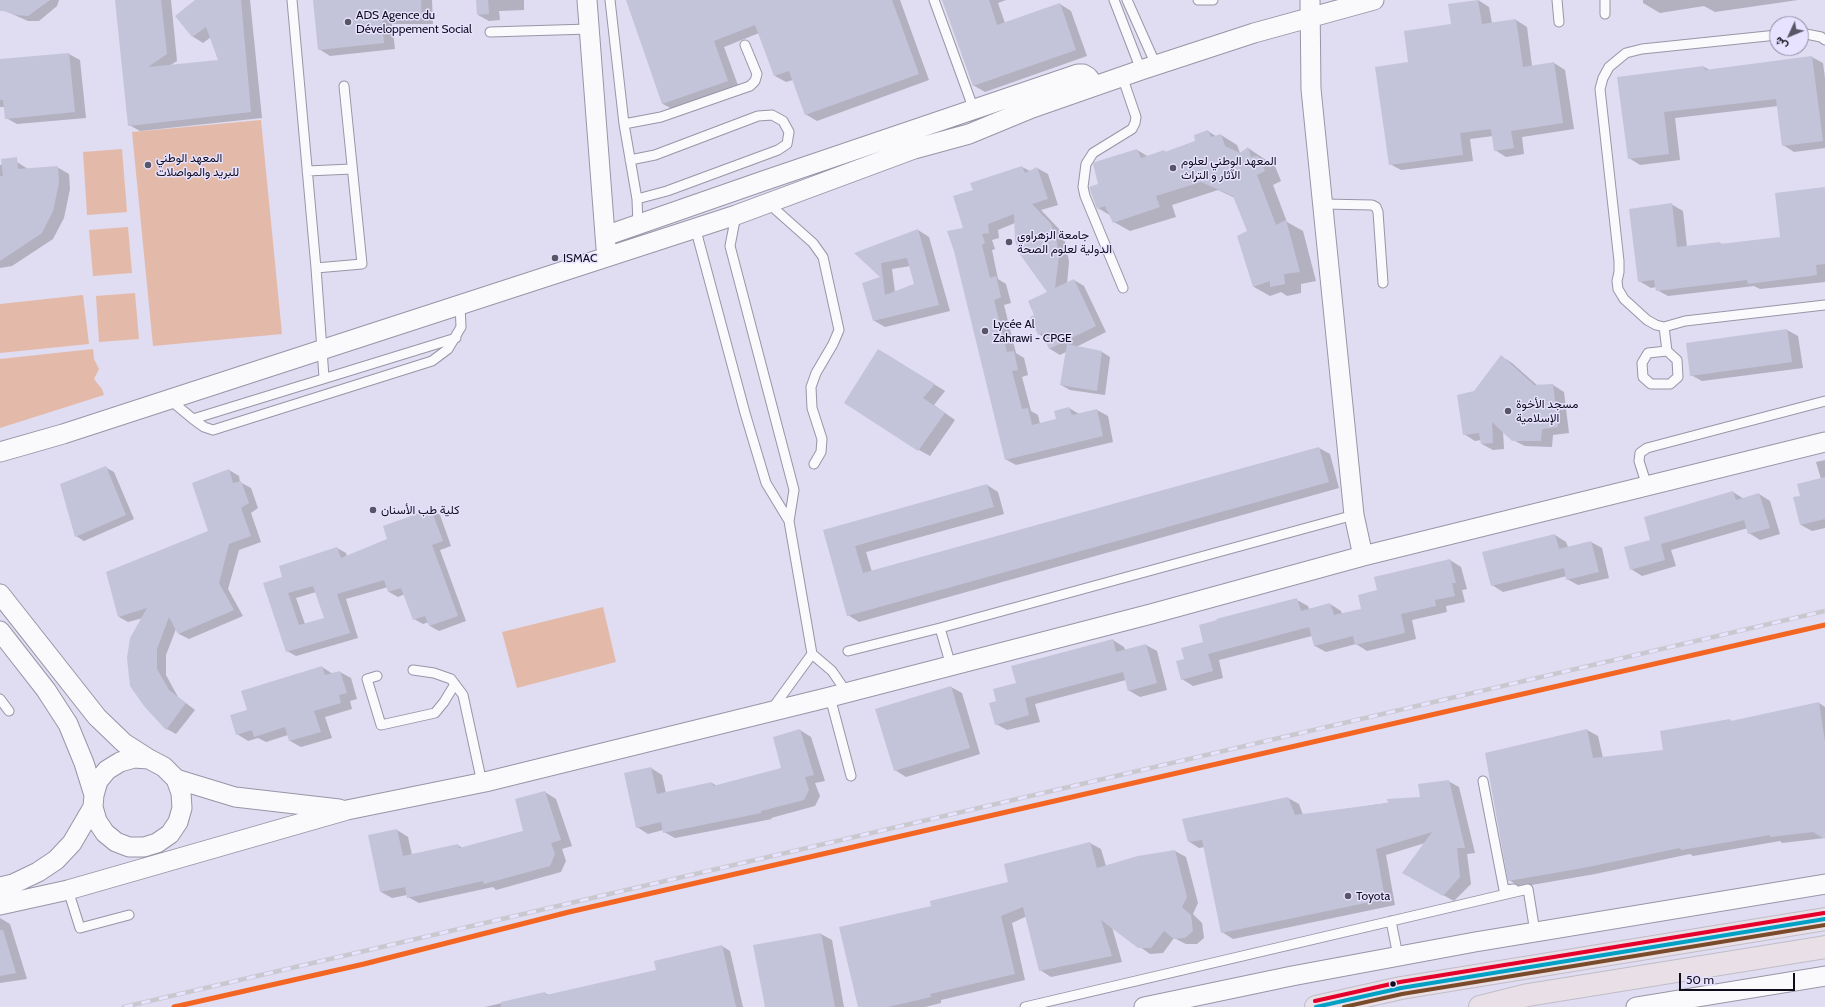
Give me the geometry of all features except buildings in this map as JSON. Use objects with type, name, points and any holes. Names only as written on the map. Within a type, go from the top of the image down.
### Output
[{"type":"main road","points":[[1316,1007],[1401,988],[1825,919]]},
{"type":"main road","points":[[1484,1007],[1528,995],[1825,947]]},
{"type":"street","points":[[587,0],[606,257]]},
{"type":"street","points":[[0,452],[736,215],[914,149],[969,134],[1032,108],[1122,76],[1254,33],[1310,8],[1374,0]]},
{"type":"street","points":[[1310,8],[1311,89],[1322,204],[1354,515],[1363,556]]},
{"type":"street","points":[[605,236],[1078,74],[1088,76],[1095,86]]},
{"type":"street","points":[[0,905],[68,890],[161,865],[347,810],[482,782],[770,712],[1151,614],[1363,556],[1825,442]]},
{"type":"street","points":[[0,594],[97,717],[124,743],[164,767],[176,779],[181,793],[182,808],[178,822],[170,834],[158,843],[144,847],[130,846],[116,842],[105,833],[97,821],[84,763],[68,724],[46,690],[0,631]]},
{"type":"street","points":[[0,886],[13,884],[32,875],[56,860],[72,843],[93,801],[98,781],[107,770],[120,762],[134,758],[149,759]]},
{"type":"street","points":[[176,779],[235,796],[347,810]]},
{"type":"street","points":[[158,843],[161,865]]},
{"type":"street","points":[[1144,1007],[1292,976],[1398,956],[1825,884]]},
{"type":"street","points":[[1636,1007],[1825,976]]},
{"type":"lane","points":[[292,0],[316,268],[324,377]]},
{"type":"lane","points":[[610,0],[624,124],[637,199],[638,225]]},
{"type":"lane","points":[[934,0],[974,110]]},
{"type":"lane","points":[[1114,0],[1149,67]]},
{"type":"lane","points":[[1127,0],[1149,67]]},
{"type":"lane","points":[[1198,0],[1213,0]]},
{"type":"lane","points":[[1557,0],[1559,22]]},
{"type":"lane","points":[[1605,0],[1605,14]]},
{"type":"lane","points":[[490,32],[589,29]]},
{"type":"lane","points":[[1809,35],[1821,37],[1825,40]]},
{"type":"lane","points":[[1769,36],[1642,49],[1626,53],[1609,67],[1603,78],[1600,89],[1619,260],[1617,281],[1618,289],[1624,299],[1647,320],[1664,327],[1685,321],[1825,305]]},
{"type":"lane","points":[[624,124],[661,117],[750,86],[755,81],[757,74],[745,45]]},
{"type":"lane","points":[[1122,76],[1136,117],[1136,123],[1132,129],[1093,152],[1086,164],[1084,187],[1086,196],[1123,288]]},
{"type":"lane","points":[[316,268],[362,264],[344,86]]},
{"type":"lane","points":[[630,160],[655,155],[758,116],[772,115],[783,121],[789,132],[786,144],[778,150],[667,191],[637,199]]},
{"type":"lane","points":[[307,171],[352,170]]},
{"type":"lane","points":[[768,203],[814,243],[823,257],[838,330],[833,344],[816,373],[811,386],[812,408],[822,439],[821,452],[814,464]]},
{"type":"lane","points":[[1322,204],[1372,205],[1376,207],[1378,212],[1383,283]]},
{"type":"lane","points":[[736,215],[730,246],[794,490],[788,521]]},
{"type":"lane","points":[[695,227],[745,413],[766,483],[788,521],[812,654],[832,671],[838,695],[851,776]]},
{"type":"lane","points":[[168,399],[204,427],[213,430],[432,362],[448,349],[456,338],[461,327],[460,304]]},
{"type":"lane","points":[[1664,327],[1667,351],[1677,360],[1678,377],[1670,384],[1652,384],[1644,377],[1642,363],[1648,353],[1667,351]]},
{"type":"lane","points":[[193,419],[324,377],[456,338]]},
{"type":"lane","points":[[1647,486],[1639,461],[1640,453],[1647,448],[1825,400]]},
{"type":"lane","points":[[848,651],[940,628],[1354,515]]},
{"type":"lane","points":[[940,628],[950,666]]},
{"type":"lane","points":[[770,712],[812,654]]},
{"type":"lane","points":[[413,670],[434,673],[451,679],[463,695],[482,782]]},
{"type":"lane","points":[[377,676],[367,679],[381,726],[435,712],[444,702],[455,684]]},
{"type":"lane","points":[[0,699],[8,711]]},
{"type":"lane","points":[[1483,780],[1504,890],[1528,889]]},
{"type":"lane","points":[[1025,1007],[1528,889]]},
{"type":"lane","points":[[1528,889],[1535,932]]},
{"type":"lane","points":[[68,890],[80,928],[130,915]]},
{"type":"lane","points":[[1391,921],[1398,956]]},
{"type":"shaded area","points":[[261,120],[282,334],[153,346],[132,132]]},
{"type":"shaded area","points":[[122,149],[127,212],[87,215],[83,152]]},
{"type":"shaded area","points":[[128,227],[132,273],[93,276],[89,230]]},
{"type":"shaded area","points":[[135,293],[139,339],[99,342],[96,296]]},
{"type":"shaded area","points":[[83,295],[89,344],[0,353],[0,304]]},
{"type":"shaded area","points":[[93,349],[94,359],[99,369],[94,379],[102,389],[104,395],[0,428],[0,359]]},
{"type":"shaded area","points":[[603,607],[616,662],[517,688],[502,632]]},
{"type":"railway","points":[[124,1007],[1825,611]]},
{"type":"transit line","points":[[174,1007],[364,964],[569,912],[1825,625]]},
{"type":"transit line","points":[[1315,1001],[1400,982],[1824,913]]},
{"type":"transit line","points":[[1316,1007],[1401,988],[1825,919]]},
{"type":"transit line","points":[[1344,1007],[1402,994],[1825,925]]},
{"type":"place","name":"ADS Agence du Développement Social","points":[[348,22]]},
{"type":"place","name":"المعهد الوطني للبريد والمواصلات","points":[[148,165]]},
{"type":"place","name":"المعهد الوطني لعلوم الآثار و التراث","points":[[1173,168]]},
{"type":"place","name":"جامعة الزهراوي الدولية لعلوم الصحة","points":[[1009,242]]},
{"type":"place","name":"ISMAC","points":[[555,258]]},
{"type":"place","name":"Lycée Al Zahrawi - CPGE","points":[[985,331]]},
{"type":"place","name":"مسجد الأخوة الإسلامية","points":[[1508,411]]},
{"type":"place","name":"كلية طب الأسنان","points":[[373,510]]},
{"type":"place","name":"Toyota","points":[[1348,896]]}]
